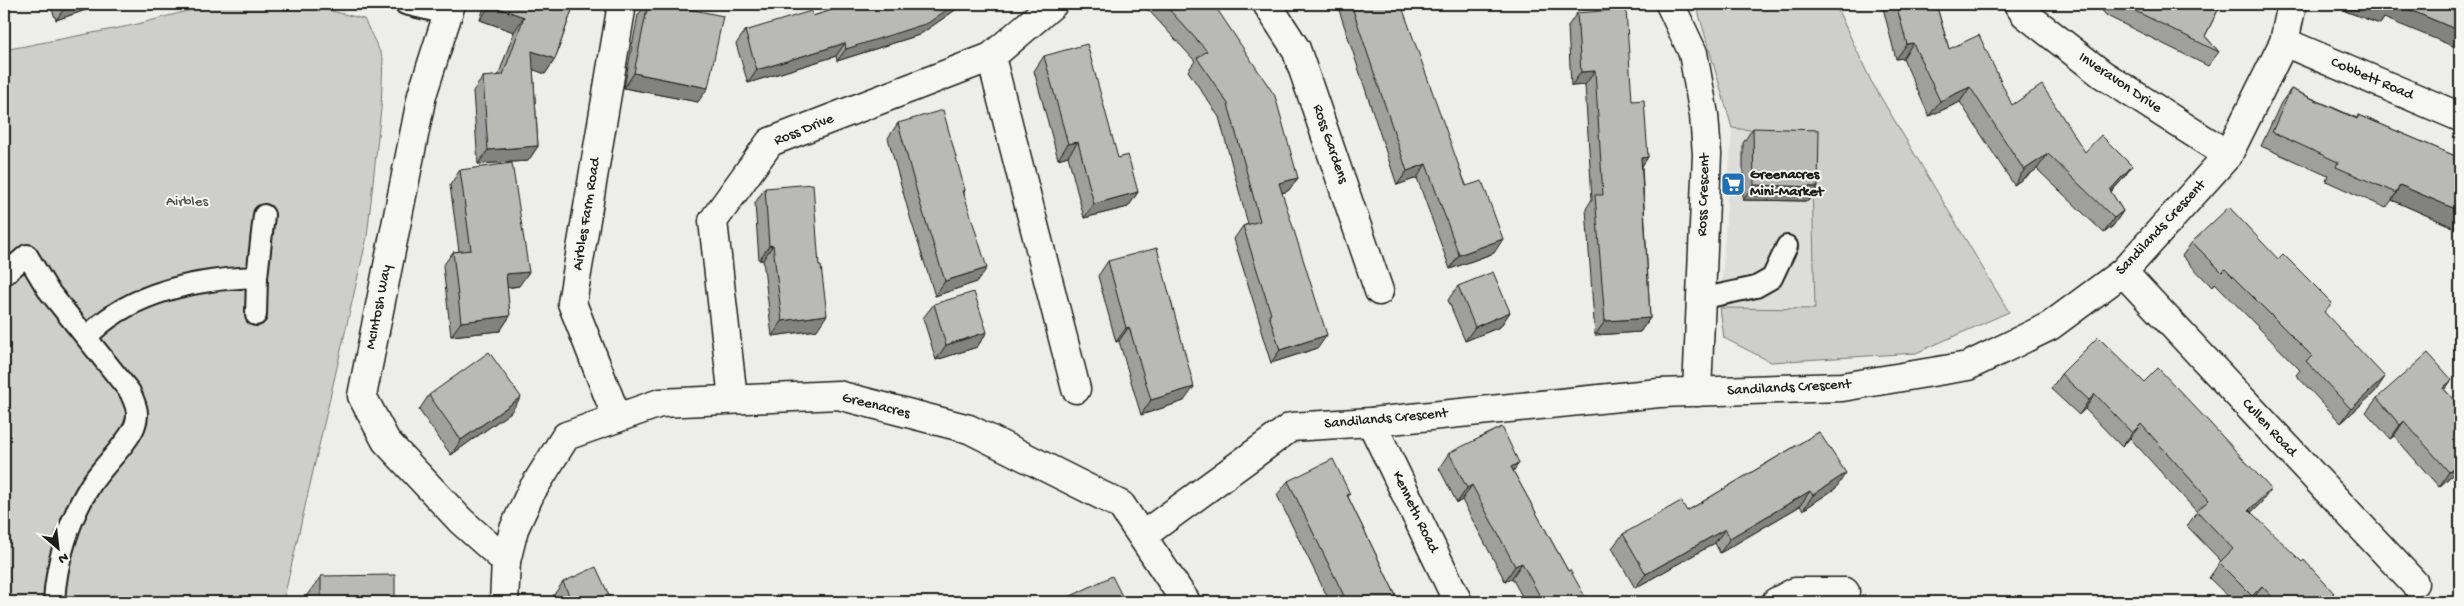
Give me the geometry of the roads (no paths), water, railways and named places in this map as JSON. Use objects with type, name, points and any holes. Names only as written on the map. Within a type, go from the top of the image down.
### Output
[{"type":"street","name":"Airbles Farm Road","points":[[617,418],[572,304],[622,4]]},
{"type":"street","name":"Ross Drive","points":[[733,399],[713,222],[770,142],[991,57],[1053,4]]},
{"type":"street","name":"Ross Gardens","points":[[1267,4],[1296,49],[1379,292]]},
{"type":"street","name":"Ross Crescent","points":[[1670,4],[1693,52],[1704,115],[1707,154],[1696,392]]},
{"type":"street","name":"Inveravon Drive","points":[[2018,4],[2025,14],[2102,74],[2228,155]]},
{"type":"street","name":"Sandilands Crescent","points":[[1142,536],[1291,427],[1371,422],[1659,393],[1842,387],[1968,366],[2050,326],[2123,272],[2228,155],[2284,42],[2292,4]]},
{"type":"street","name":"McIntosh Way","points":[[449,9],[422,95],[362,396],[386,441],[461,521],[506,561]]},
{"type":"street","name":"Cobbett Road","points":[[2284,42],[2460,117]]},
{"type":"street","points":[[991,57],[1076,389]]},
{"type":"street","name":"Cullen Road","points":[[2123,272],[2414,583]]},
{"type":"street","name":"Greenacres","points":[[506,561],[514,529],[532,492],[566,436],[660,403],[838,395],[969,429],[1121,506],[1186,602]]},
{"type":"street","name":"Kenneth Road","points":[[1371,422],[1458,602]]},
{"type":"street","points":[[504,602],[506,561]]},
{"type":"street","points":[[1776,602],[1796,592],[1845,592]]},
{"type":"lane","points":[[406,4],[449,9]]},
{"type":"lane","points":[[256,315],[257,278],[264,215]]},
{"type":"lane","points":[[1700,299],[1756,287],[1772,278],[1787,246]]},
{"type":"lane","points":[[4,275],[27,255],[48,290],[130,392],[138,410],[135,426],[89,486],[69,528],[55,589],[54,602]]},
{"type":"lane","points":[[87,338],[101,323],[130,306],[193,282],[257,278]]},
{"type":"place","name":"Greenacres Mini-Market","points":[[1733,184]]},
{"type":"park label","name":"Airbles","points":[[187,202]]}]
